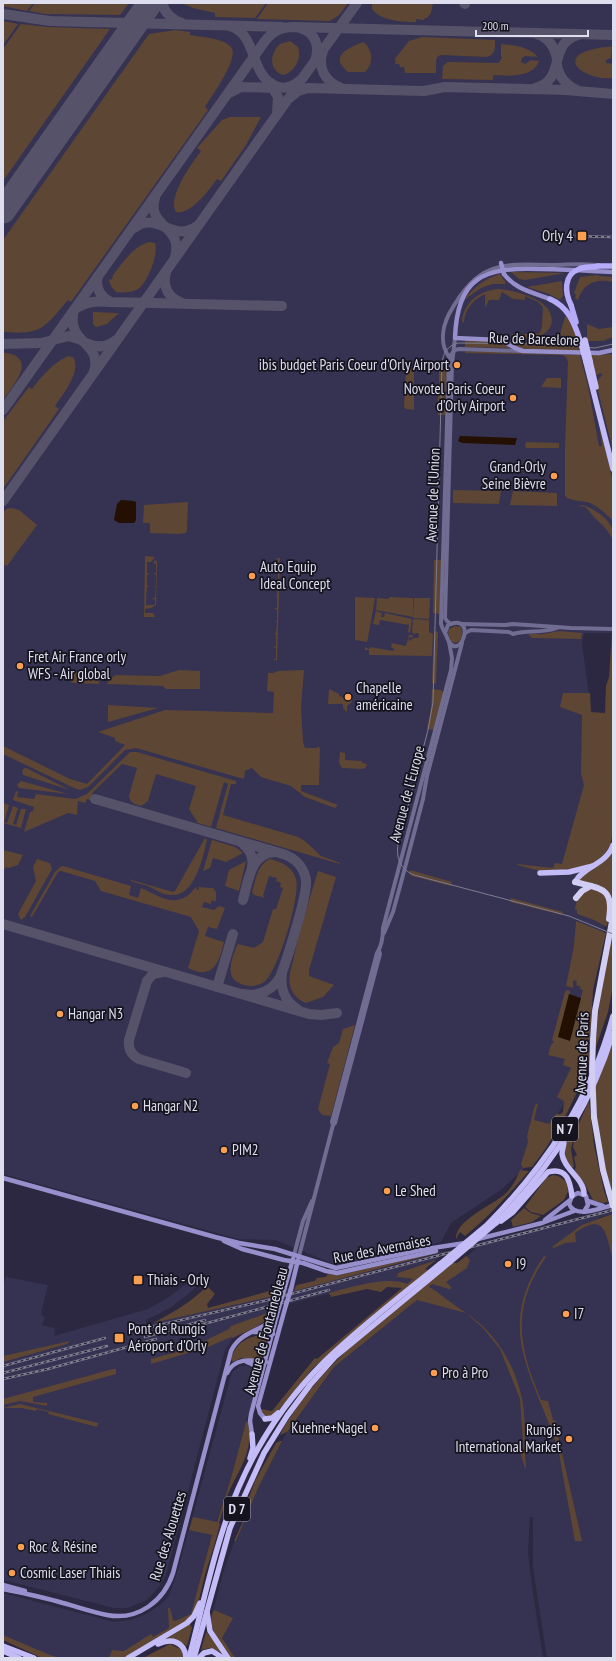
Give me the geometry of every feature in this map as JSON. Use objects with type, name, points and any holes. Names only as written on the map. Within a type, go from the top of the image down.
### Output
[{"type":"highway","points":[[582,340],[613,469]]},
{"type":"highway","points":[[609,936],[608,925],[611,901],[607,894],[591,886],[575,882],[580,875],[606,857],[613,845]]},
{"type":"highway","points":[[540,873],[569,872],[594,866]]},
{"type":"highway","points":[[576,898],[582,891],[591,886]]},
{"type":"highway","name":"Avenue de Paris","points":[[611,1206],[594,1117],[592,1040],[613,916]]},
{"type":"highway","name":"N 7","points":[[404,1297],[440,1264],[488,1224],[505,1208],[527,1182],[557,1141],[587,1088],[613,1016]]},
{"type":"highway","name":"N 7","points":[[404,1297],[450,1262],[496,1223],[534,1181],[564,1138],[593,1086],[613,1033]]},
{"type":"highway","points":[[564,1138],[562,1154],[563,1159],[582,1187],[584,1194]]},
{"type":"highway","points":[[496,1223],[513,1212],[548,1172],[557,1171],[564,1173],[571,1183],[571,1199]]},
{"type":"highway","name":"D 7","points":[[187,1658],[225,1525],[248,1466],[262,1441],[282,1412],[310,1377],[336,1350],[404,1297]]},
{"type":"highway","name":"D 7","points":[[194,1658],[224,1545],[237,1511],[264,1454],[287,1416],[310,1385],[335,1357],[404,1297]]},
{"type":"highway","points":[[265,1418],[272,1418],[279,1412],[282,1412]]},
{"type":"highway","points":[[248,1466],[253,1448],[252,1434]]},
{"type":"highway","points":[[128,1658],[187,1623],[194,1616],[204,1599]]},
{"type":"highway","points":[[207,1611],[210,1631],[228,1658]]},
{"type":"highway","points":[[135,1658],[159,1644],[171,1640],[182,1646],[187,1658]]},
{"type":"highway","points":[[3,1646],[32,1658]]},
{"type":"highway","points":[[3,1651],[19,1658]]},
{"type":"highway","points":[[199,1658],[204,1653],[212,1651],[224,1658]]},
{"type":"main road","points":[[501,258],[501,266],[504,274],[512,283],[550,299],[561,306],[571,318],[582,340]]},
{"type":"main road","points":[[582,340],[566,287],[570,276],[580,268],[613,266]]},
{"type":"main road","name":"Avenue de l'Union","points":[[455,338],[457,318],[463,297],[471,286],[488,274],[501,270],[517,268],[613,272]]},
{"type":"main road","points":[[455,338],[499,340],[523,351]]},
{"type":"main road","name":"Rue de Barcelone","points":[[523,351],[599,353],[613,350]]},
{"type":"main road","points":[[3,1178],[215,1237]]},
{"type":"main road","points":[[578,1193],[584,1194],[588,1201],[599,1206],[611,1206],[579,1212],[574,1211],[570,1207],[571,1199],[578,1193]]},
{"type":"main road","name":"Rue des Avernaises","points":[[534,1225],[547,1219],[571,1199]]},
{"type":"main road","points":[[585,1210],[588,1201]]},
{"type":"main road","name":"Rue des Avernaises","points":[[215,1237],[242,1249],[337,1273],[430,1252],[534,1225],[574,1211]]},
{"type":"main road","name":"Rue des Avernaises","points":[[215,1237],[294,1254],[336,1268],[421,1250],[449,1246]]},
{"type":"main road","points":[[294,1254],[295,1262]]},
{"type":"main road","points":[[252,1434],[250,1421],[251,1414],[260,1380],[267,1362],[276,1317],[284,1290],[295,1262],[300,1256]]},
{"type":"main road","name":"Avenue de Fontainebleau","points":[[265,1418],[260,1413],[258,1406],[267,1362],[275,1343],[291,1289],[295,1262]]},
{"type":"main road","name":"Rue des Alouettes","points":[[3,1587],[108,1615],[125,1616],[141,1612],[158,1600],[168,1587],[173,1573],[233,1346],[240,1339],[269,1323],[276,1317]]},
{"type":"main road","points":[[250,1333],[264,1332],[272,1334],[275,1336],[275,1343]]},
{"type":"main road","points":[[224,1378],[232,1365],[241,1361],[267,1362]]},
{"type":"main road","points":[[241,1361],[251,1363],[257,1368],[260,1380]]},
{"type":"main road","name":"Rue des Alouettes","points":[[3,1587],[14,1588],[38,1596]]},
{"type":"street","name":"Avenue de l'Union","points":[[445,633],[441,624],[449,357],[443,345],[446,321],[464,290],[482,274],[497,267],[513,264],[590,264],[598,266]]},
{"type":"street","name":"Avenue de l'Union","points":[[451,624],[447,622],[445,618],[452,366],[455,350],[455,338]]},
{"type":"street","points":[[449,357],[455,350]]},
{"type":"street","name":"Rue de Barcelone","points":[[455,350],[523,351]]},
{"type":"street","points":[[461,624],[464,627],[465,634],[463,642],[457,646],[449,642],[445,633],[447,627],[451,624],[461,624],[516,625],[613,629]]},
{"type":"street","points":[[509,632],[508,628],[510,625]]},
{"type":"street","points":[[516,625],[518,632]]},
{"type":"street","points":[[465,634],[471,630],[509,632],[513,634],[518,632],[546,632],[560,627]]},
{"type":"street","name":"Avenue de l'Europe","points":[[384,933],[383,928],[451,670],[452,658],[449,642]]},
{"type":"street","name":"Avenue de l'Europe","points":[[308,1217],[378,962],[380,954],[379,951],[384,933],[393,912],[404,874],[423,799],[427,776],[463,642]]},
{"type":"street","points":[[398,872],[404,874]]},
{"type":"street","points":[[294,1254],[308,1217]]},
{"type":"street","points":[[300,1256],[308,1217]]},
{"type":"shaded area","points":[[3,3],[613,3],[613,633],[584,633],[582,644],[604,801],[578,882],[609,904],[593,990],[588,1064],[525,1168],[502,1189],[451,1223],[441,1242],[339,1266],[275,1240],[238,1239],[3,1174]]},
{"type":"shaded area","points":[[3,3],[33,3],[27,11],[3,6]]},
{"type":"shaded area","points":[[35,3],[129,3],[120,15],[45,14],[29,11]]},
{"type":"shaded area","points":[[182,3],[266,3],[255,18],[215,17],[215,13],[193,8]]},
{"type":"shaded area","points":[[268,3],[348,3],[339,15],[330,21],[257,19]]},
{"type":"shaded area","points":[[372,3],[433,3],[431,13],[427,18],[424,20],[416,19],[416,22],[398,21],[381,16],[372,9]]},
{"type":"shaded area","points":[[3,21],[18,24],[3,45]]},
{"type":"shaded area","points":[[21,24],[48,27],[110,29],[3,181],[3,49]]},
{"type":"shaded area","points":[[176,30],[190,32],[190,35],[218,40],[228,44],[233,52],[232,60],[224,77],[205,107],[208,110],[71,302],[68,300],[41,328],[26,332],[3,332],[3,240],[149,34]]},
{"type":"shaded area","points":[[422,37],[495,40],[495,48],[492,55],[486,57],[438,56],[436,60],[436,73],[405,73],[404,67],[400,67],[399,64],[395,64],[396,60],[394,60],[409,41]]},
{"type":"shaded area","points":[[290,41],[298,47],[299,56],[294,68],[283,75],[278,73],[275,69],[272,61],[273,56],[280,44]]},
{"type":"shaded area","points":[[364,42],[371,53],[370,65],[365,72],[348,72],[342,66],[340,57],[347,49]]},
{"type":"shaded area","points":[[501,44],[516,46],[531,51],[538,57],[525,56],[522,58],[521,62],[525,64],[531,60],[539,61],[536,67],[519,75],[493,75],[493,80],[442,79],[443,66],[448,62],[499,63],[502,57]]},
{"type":"shaded area","points":[[612,47],[611,58],[606,60],[606,63],[613,64],[613,78],[601,78],[589,75],[578,68],[576,59],[579,55],[594,49]]},
{"type":"shaded area","points":[[230,117],[261,117],[246,145],[221,181],[217,179],[205,195],[193,206],[187,210],[176,212],[174,206],[175,198],[182,180],[201,151],[197,148],[222,120]]},
{"type":"shaded area","points":[[149,242],[155,243],[156,248],[154,261],[145,281],[138,289],[121,293],[116,292],[111,286],[109,280],[112,279],[113,275],[124,260],[133,251]]},
{"type":"shaded area","points":[[511,272],[565,273],[525,280],[519,279]]},
{"type":"shaded area","points":[[500,274],[506,283],[505,284],[493,284],[481,288],[464,300],[480,284],[489,278]]},
{"type":"shaded area","points":[[598,275],[613,277],[613,282],[596,281],[591,283],[583,289],[578,300],[575,298],[576,295],[574,293],[580,277]]},
{"type":"shaded area","points":[[562,281],[563,296],[560,300],[549,294],[527,287]]},
{"type":"shaded area","points":[[497,289],[509,290],[524,294],[532,297],[544,305],[548,309],[551,318],[551,325],[548,330],[542,335],[527,339],[511,337],[513,336],[511,334],[540,333],[543,307],[538,302],[525,296],[525,300],[513,299],[502,292],[499,300],[489,300],[485,307],[485,294],[477,299],[470,305],[464,322],[462,322],[465,309],[473,299],[484,292]]},
{"type":"shaded area","points":[[93,312],[119,313],[107,324],[96,327],[93,324]]},
{"type":"shaded area","points":[[566,314],[574,330],[577,341],[564,341],[560,334]]},
{"type":"shaded area","points":[[587,324],[599,329],[613,327],[613,337],[603,341],[587,341]]},
{"type":"shaded area","points":[[465,340],[498,341],[511,348],[465,347]]},
{"type":"shaded area","points":[[511,342],[552,343],[555,345],[578,346],[579,351],[523,349],[517,347]]},
{"type":"shaded area","points":[[3,351],[18,358],[22,367],[18,378],[3,400]]},
{"type":"shaded area","points":[[465,351],[580,355],[588,386],[599,446],[602,446],[599,423],[613,482],[613,521],[590,503],[573,500],[565,496],[568,362],[566,357],[562,355],[465,353]]},
{"type":"shaded area","points":[[613,354],[613,451],[596,383],[602,375],[601,373],[596,375],[590,355]]},
{"type":"shaded area","points":[[68,356],[73,357],[75,369],[67,389],[55,406],[59,409],[3,489],[3,421],[29,387],[32,389],[53,366]]},
{"type":"shaded area","points":[[439,365],[447,365],[445,415],[438,415],[438,393],[440,393]]},
{"type":"shaded area","points":[[406,366],[414,369],[414,410],[406,409],[404,407]]},
{"type":"shaded area","points":[[547,378],[561,378],[561,388],[541,387]]},
{"type":"shaded area","points":[[460,436],[517,438],[515,445],[462,443],[458,441]]},
{"type":"shaded area","points":[[526,442],[559,443],[559,448],[527,448],[525,447]]},
{"type":"shaded area","points":[[453,490],[501,491],[499,504],[453,503]]},
{"type":"shaded area","points":[[513,491],[557,493],[557,506],[510,505]]},
{"type":"shaded area","points":[[121,500],[136,502],[136,520],[134,523],[119,523],[114,520],[117,504]]},
{"type":"shaded area","points":[[188,502],[186,533],[150,533],[150,523],[143,523],[144,505]]},
{"type":"shaded area","points":[[582,505],[591,508],[607,520],[613,530],[613,541],[607,531],[586,508],[580,506]]},
{"type":"shaded area","points":[[11,508],[19,510],[37,525],[7,566],[3,564],[3,513],[6,509]]},
{"type":"shaded area","points":[[145,556],[155,557],[151,562],[147,562],[147,573],[150,574],[147,575],[147,585],[149,587],[147,587],[146,598],[149,599],[146,599],[146,605],[155,605],[155,600],[152,598],[155,598],[156,587],[153,587],[156,586],[156,575],[153,573],[156,573],[156,564],[153,563],[156,560],[157,562],[156,605],[145,609],[145,613],[153,613],[155,617],[144,617]]},
{"type":"shaded area","points":[[276,558],[280,558],[277,661],[273,659],[276,659],[276,648],[273,647],[276,646],[276,635],[274,633],[276,633],[277,622],[274,622],[277,621],[277,610],[274,608],[277,608],[277,597],[275,596],[277,596],[278,585],[275,584],[278,583],[278,572],[275,572],[278,570],[278,560]]},
{"type":"shaded area","points":[[434,560],[441,560],[440,614],[433,613]]},
{"type":"shaded area","points":[[355,597],[375,598],[367,642],[355,640]]},
{"type":"shaded area","points":[[389,597],[413,598],[413,617],[376,610],[377,598],[389,599]]},
{"type":"shaded area","points":[[414,598],[430,598],[429,619],[413,618]]},
{"type":"shaded area","points":[[376,611],[382,613],[381,617],[384,617],[385,613],[412,619],[410,633],[408,632],[409,625],[380,620],[379,625],[373,624]]},
{"type":"shaded area","points":[[413,619],[429,620],[429,632],[433,634],[432,656],[369,655],[369,650],[365,650],[365,645],[366,648],[369,649],[370,647],[393,651],[394,649],[391,647],[392,643],[406,646],[408,638],[410,641],[413,638],[418,638],[419,635],[418,633],[413,634],[412,632]]},
{"type":"shaded area","points":[[455,626],[461,627],[462,632],[461,639],[456,643],[451,642],[448,633],[449,629]]},
{"type":"shaded area","points":[[434,631],[438,632],[436,684],[432,683]]},
{"type":"shaded area","points":[[559,631],[582,633],[581,639],[532,638],[529,635],[529,634],[543,634]]},
{"type":"shaded area","points":[[612,633],[613,822],[610,846],[604,855],[597,860],[581,868],[572,870],[543,871],[517,865],[553,868],[555,863],[562,864],[584,785],[581,773],[582,715],[560,707],[563,693],[590,693],[591,712],[605,713],[606,686],[609,677]]},
{"type":"shaded area","points":[[179,670],[200,671],[200,689],[166,689],[163,686],[107,684],[109,679],[116,675],[160,676]]},
{"type":"shaded area","points":[[304,670],[301,708],[303,742],[305,748],[317,748],[317,746],[320,748],[319,785],[301,785],[301,791],[338,805],[335,808],[305,797],[291,786],[261,777],[252,768],[245,771],[244,779],[136,748],[125,750],[88,787],[80,790],[3,754],[3,746],[70,779],[87,784],[125,745],[115,741],[115,738],[98,732],[165,710],[273,713],[274,692],[267,691],[268,673]]},
{"type":"shaded area","points":[[70,672],[98,673],[99,684],[73,683],[71,682]]},
{"type":"shaded area","points":[[329,689],[339,694],[339,696],[346,698],[346,700],[352,700],[352,702],[347,706],[347,712],[343,708],[343,704],[328,704]]},
{"type":"shaded area","points":[[432,689],[441,690],[444,693],[434,730],[427,729],[431,709]]},
{"type":"shaded area","points":[[108,705],[158,708],[108,722]]},
{"type":"shaded area","points":[[130,752],[137,752],[236,781],[236,784],[231,784],[223,815],[298,837],[306,842],[321,856],[340,864],[216,828],[228,784],[224,782],[211,827],[198,823],[189,809],[196,786],[156,774],[148,801],[141,806],[134,804],[131,802],[129,796],[137,768],[122,764],[93,792],[90,800],[87,799],[85,803],[78,801],[77,815],[68,813],[24,832],[30,812],[33,811],[34,807],[13,800],[16,791],[18,792],[17,797],[34,799],[36,794],[75,799],[87,794]]},
{"type":"shaded area","points":[[340,752],[345,753],[345,760],[362,761],[362,763],[367,764],[366,767],[363,769],[342,768],[339,763]]},
{"type":"shaded area","points":[[25,768],[70,790],[23,775],[22,770]]},
{"type":"shaded area","points":[[21,781],[68,794],[19,788],[17,785]]},
{"type":"shaded area","points":[[3,803],[9,805],[4,822],[7,823],[13,806],[18,808],[13,824],[16,825],[21,809],[26,809],[21,828],[3,823]]},
{"type":"shaded area","points":[[205,838],[207,840],[196,875],[186,890],[179,894],[165,894],[128,879],[173,892],[175,891]]},
{"type":"shaded area","points":[[212,840],[235,847],[243,853],[226,862],[213,858],[210,868],[203,871]]},
{"type":"shaded area","points":[[613,849],[612,904],[611,898],[579,881]]},
{"type":"shaded area","points":[[3,850],[23,855],[18,865],[9,868],[6,867],[3,872]]},
{"type":"shaded area","points":[[37,859],[50,863],[52,869],[25,917],[21,920],[18,914],[36,881],[33,867]]},
{"type":"shaded area","points":[[270,859],[286,865],[292,871],[296,879],[297,887],[295,900],[292,916],[282,949],[270,976],[264,982],[254,986],[247,986],[239,983],[232,977],[231,965],[238,944],[254,948],[263,942],[273,909],[276,909],[283,888],[280,887],[281,883],[276,881],[277,878],[269,876],[263,896],[265,898],[254,895],[252,892],[256,877],[262,865]]},
{"type":"shaded area","points":[[246,861],[239,891],[225,886],[229,870]]},
{"type":"shaded area","points":[[63,866],[131,886],[129,895],[138,898],[141,888],[169,900],[175,900],[187,896],[196,887],[197,890],[199,889],[198,887],[213,888],[216,892],[216,901],[211,901],[211,904],[204,902],[202,907],[214,910],[219,906],[225,908],[217,929],[208,927],[205,936],[224,942],[216,965],[209,971],[204,972],[198,972],[188,968],[199,931],[191,917],[101,891],[95,881],[61,871],[58,872],[32,917],[30,916],[55,872]]},
{"type":"shaded area","points":[[410,870],[452,882],[451,886],[412,876],[409,874]]},
{"type":"shaded area","points":[[318,871],[336,877],[309,970],[309,976],[334,985],[323,997],[306,1003],[294,994],[289,982],[301,927]]},
{"type":"shaded area","points":[[595,889],[606,895],[609,912],[607,927],[594,920],[577,914],[577,910],[575,910],[580,895],[586,891]]},
{"type":"shaded area","points":[[511,898],[563,912],[562,915],[510,902]]},
{"type":"shaded area","points":[[576,921],[606,933],[593,990],[588,1069],[566,1115],[546,1148],[532,1167],[523,1168],[521,1164],[528,1142],[527,1136],[535,1105],[538,1103],[534,1120],[549,1124],[556,1114],[561,1114],[563,1112],[564,1101],[557,1097],[571,1068],[563,1065],[565,1059],[548,1055],[551,1045],[554,1042],[552,1040],[565,992],[567,990],[570,991],[569,1041],[583,990],[580,989],[581,987],[576,985],[577,982],[575,980],[573,981],[573,988],[566,986],[574,946]]},
{"type":"shaded area","points":[[612,936],[613,986],[608,1012],[595,1050],[600,994]]},
{"type":"shaded area","points":[[569,994],[581,998],[570,1041],[558,1037]]},
{"type":"shaded area","points":[[355,1025],[331,1116],[322,1115],[318,1109],[330,1064],[327,1063],[333,1047],[339,1043],[343,1029]]},
{"type":"shaded area","points":[[613,1041],[613,1196],[606,1170],[597,1123],[595,1086]]},
{"type":"shaded area","points":[[589,1101],[594,1145],[604,1191],[608,1202],[603,1203],[593,1200],[583,1181],[574,1171],[576,1167],[574,1157],[577,1155],[573,1147],[575,1134],[571,1149],[574,1167],[571,1168],[565,1160],[564,1147],[580,1121]]},
{"type":"shaded area","points":[[520,1170],[529,1171],[491,1213],[465,1236],[460,1232],[456,1239],[457,1232],[462,1225],[507,1192],[515,1182]]},
{"type":"shaded area","points":[[553,1175],[566,1181],[568,1191],[564,1200],[543,1215],[531,1212],[525,1207],[546,1178]]},
{"type":"shaded area","points":[[524,1208],[531,1213],[541,1216],[532,1222],[513,1227],[511,1220]]},
{"type":"shaded area","points":[[610,1209],[612,1214],[598,1218],[603,1219],[613,1241],[613,1658],[547,1658],[533,1568],[533,1517],[530,1517],[528,1552],[543,1658],[235,1658],[211,1623],[211,1615],[223,1573],[236,1537],[257,1488],[287,1432],[334,1367],[426,1292],[423,1292],[483,1242]]},
{"type":"shaded area","points":[[612,1214],[613,1260],[606,1235],[599,1225],[593,1224],[575,1233],[576,1242],[565,1243],[554,1248],[552,1247],[582,1225]]},
{"type":"shaded area","points":[[449,1250],[294,1291],[297,1285],[315,1281],[317,1278],[326,1277],[328,1274],[338,1275]]},
{"type":"shaded area","points":[[447,1251],[436,1260],[398,1273],[397,1277],[413,1279],[407,1284],[358,1286],[276,1307],[273,1315],[268,1319],[233,1338],[225,1350],[166,1575],[159,1587],[147,1600],[127,1608],[114,1608],[3,1580],[3,1287],[6,1277],[48,1285],[41,1314],[45,1318],[42,1325],[55,1328],[54,1336],[148,1309],[166,1299],[193,1279],[206,1278],[170,1308],[146,1320],[147,1325],[332,1276],[372,1271]]},
{"type":"shaded area","points":[[466,1256],[470,1260],[467,1268],[446,1282],[452,1288],[449,1289],[432,1284],[429,1287],[471,1316],[487,1330],[508,1359],[521,1393],[523,1404],[526,1468],[520,1452],[523,1443],[520,1399],[500,1349],[483,1328],[466,1313],[417,1300],[334,1367],[287,1432],[280,1435],[303,1399],[336,1361],[373,1327],[452,1263],[457,1263]]},
{"type":"shaded area","points":[[544,1256],[546,1257],[535,1275],[527,1293],[523,1310],[523,1344],[527,1362],[541,1400],[548,1401],[553,1420],[556,1421],[582,1541],[575,1541],[558,1449],[529,1373],[523,1351],[520,1329],[522,1307],[529,1282]]},
{"type":"shaded area","points":[[436,1260],[425,1269],[429,1270],[313,1368],[274,1416],[265,1416],[260,1409],[272,1411],[315,1358],[317,1359],[402,1288],[387,1287],[381,1292],[367,1289],[331,1297],[329,1293],[368,1283],[390,1281],[407,1284],[413,1279],[397,1277],[398,1273]]},
{"type":"shaded area","points":[[208,1287],[215,1294],[207,1304],[208,1308],[280,1288],[278,1295],[153,1323],[181,1307]]},
{"type":"shaded area","points":[[275,1310],[273,1314],[263,1323],[233,1338],[231,1337],[208,1347],[151,1364],[151,1359],[188,1349],[229,1329],[231,1326]]},
{"type":"shaded area","points":[[263,1335],[268,1337],[261,1361],[241,1358],[233,1362],[231,1360],[235,1349],[242,1342],[252,1337]]},
{"type":"shaded area","points":[[70,1341],[67,1344],[3,1362],[3,1356]]},
{"type":"shaded area","points":[[240,1366],[252,1368],[255,1372],[257,1382],[231,1478],[212,1535],[191,1616],[120,1658],[51,1658],[3,1637],[3,1593],[114,1622],[130,1620],[146,1614],[160,1605],[169,1596],[177,1573],[232,1372]]},
{"type":"shaded area","points":[[116,1369],[116,1374],[33,1397],[33,1402],[47,1403],[47,1406],[20,1401],[3,1405],[3,1399]]},
{"type":"shaded area","points":[[20,1404],[98,1423],[97,1427],[48,1414],[49,1412],[37,1409],[36,1411],[22,1408],[3,1408]]},
{"type":"shaded area","points":[[246,1422],[248,1422],[249,1433],[247,1452],[226,1499],[196,1608],[188,1620],[124,1658],[109,1658],[112,1650],[124,1651],[151,1634],[153,1637],[169,1628],[168,1608],[170,1608],[173,1620],[175,1621],[191,1614],[212,1535],[189,1530],[193,1517],[217,1522]]},
{"type":"shaded area","points":[[282,1441],[258,1488],[236,1541],[234,1541],[246,1515],[243,1513],[255,1481],[276,1443]]},
{"type":"shaded area","points":[[214,1610],[233,1618],[222,1638],[235,1658],[231,1658],[219,1641],[213,1629],[212,1617]]},
{"type":"shaded area","points":[[190,1624],[192,1628],[187,1646],[175,1639],[166,1639]]},
{"type":"shaded area","points":[[206,1632],[216,1642],[222,1653],[210,1648],[201,1650]]},
{"type":"shaded area","points":[[3,1635],[60,1658],[42,1658],[3,1640]]},
{"type":"shaded area","points":[[170,1644],[182,1650],[183,1658],[143,1658]]},
{"type":"taxiway","points":[[162,3],[169,16],[182,23]]},
{"type":"taxiway","points":[[291,94],[357,3]]},
{"type":"taxiway","points":[[3,14],[50,21],[282,27]]},
{"type":"taxiway","points":[[108,63],[127,36],[137,27],[144,24]]},
{"type":"taxiway","points":[[230,26],[238,30],[245,37],[249,43],[261,73],[271,84],[284,88],[292,86],[299,81]]},
{"type":"taxiway","points":[[3,410],[265,41],[274,32],[281,29],[294,27],[613,35]]},
{"type":"taxiway","points":[[300,28],[310,33],[317,45],[315,61]]},
{"type":"taxiway","points":[[537,34],[545,38],[551,44],[557,59]]},
{"type":"taxiway","points":[[535,88],[545,84],[551,78],[563,46],[569,40],[578,35]]},
{"type":"taxiway","points":[[323,51],[321,63],[324,73],[331,82],[341,88]]},
{"type":"taxiway","points":[[557,65],[559,73],[564,80],[577,90]]},
{"type":"taxiway","points":[[270,84],[278,97],[277,113]]},
{"type":"taxiway","points":[[229,93],[241,87],[277,88]]},
{"type":"taxiway","points":[[3,501],[288,99],[298,91],[308,88],[424,91],[445,87],[565,90],[613,94]]},
{"type":"taxiway","points":[[155,198],[154,208],[156,215],[174,238],[176,247],[175,257]]},
{"type":"taxiway","points":[[134,228],[143,223],[158,224],[172,230],[180,231],[188,231],[197,226]]},
{"type":"taxiway","points":[[166,272],[165,282],[167,291],[173,298],[182,303]]},
{"type":"taxiway","points":[[98,276],[97,284],[99,292],[104,298],[111,302],[282,306]]},
{"type":"taxiway","points":[[94,372],[95,362],[93,354],[75,330],[73,321],[74,310],[91,302],[110,302]]},
{"type":"taxiway","points":[[3,344],[41,343],[69,336],[81,340]]},
{"type":"taxiway","points":[[86,343],[94,346],[105,346],[116,340]]},
{"type":"taxiway","points":[[95,799],[283,854],[291,858],[301,867],[306,880],[304,898],[281,975],[274,985],[265,991],[249,995],[243,994]]},
{"type":"taxiway","points":[[241,842],[250,853],[252,867]]},
{"type":"taxiway","points":[[243,900],[249,877],[256,862],[267,853],[275,852]]},
{"type":"taxiway","points":[[3,924],[309,1014],[321,1015],[337,1013]]},
{"type":"taxiway","points":[[217,987],[233,934]]},
{"type":"taxiway","points":[[163,972],[153,974],[147,981],[129,1040],[129,1046],[132,1054],[139,1059],[186,1073]]},
{"type":"taxiway","points":[[282,974],[284,994],[289,1002],[297,1009]]},
{"type":"runway","points":[[3,211],[150,3]]},
{"type":"tram line","points":[[613,344],[595,348],[545,344],[458,343],[448,348],[443,356],[433,702],[428,730],[398,844],[398,858],[402,866],[409,873],[569,916],[613,934]]},
{"type":"railway","points":[[574,236],[613,237]]},
{"type":"railway","points":[[142,1329],[264,1301],[613,1210]]},
{"type":"railway","points":[[200,1325],[329,1290]]},
{"type":"railway","points":[[145,1337],[205,1320]]},
{"type":"railway","points":[[3,1366],[105,1338]]},
{"type":"railway","points":[[3,1379],[48,1369],[156,1339]]},
{"type":"railway","points":[[3,1373],[107,1346]]},
{"type":"place","name":"Orly 4","points":[[582,236]]},
{"type":"place","name":"ibis budget Paris Coeur d'Orly Airport","points":[[457,365]]},
{"type":"place","name":"Novotel Paris Coeur d'Orly Airport","points":[[513,398]]},
{"type":"place","name":"Grand-Orly Seine Bièvre","points":[[554,476]]},
{"type":"place","name":"Auto Equip Ideal Concept","points":[[252,576]]},
{"type":"place","name":"Fret Air France orly WFS - Air global","points":[[20,666]]},
{"type":"place","name":"Chapelle américaine","points":[[348,697]]},
{"type":"place","name":"Hangar N3","points":[[60,1014]]},
{"type":"place","name":"Hangar N2","points":[[135,1106]]},
{"type":"place","name":"PIM2","points":[[224,1150]]},
{"type":"place","name":"Le Shed","points":[[387,1191]]},
{"type":"place","name":"I9","points":[[508,1264]]},
{"type":"place","name":"Thiais - Orly","points":[[138,1280]]},
{"type":"place","name":"I7","points":[[566,1314]]},
{"type":"place","name":"Pont de Rungis Aéroport d'Orly","points":[[119,1338]]},
{"type":"place","name":"Pro à Pro","points":[[434,1373]]},
{"type":"place","name":"Kuehne+Nagel","points":[[375,1428]]},
{"type":"place","name":"Rungis International Market","points":[[569,1439]]},
{"type":"place","name":"Roc & Résine","points":[[21,1547]]},
{"type":"place","name":"Cosmic Laser Thiais","points":[[12,1573]]}]
